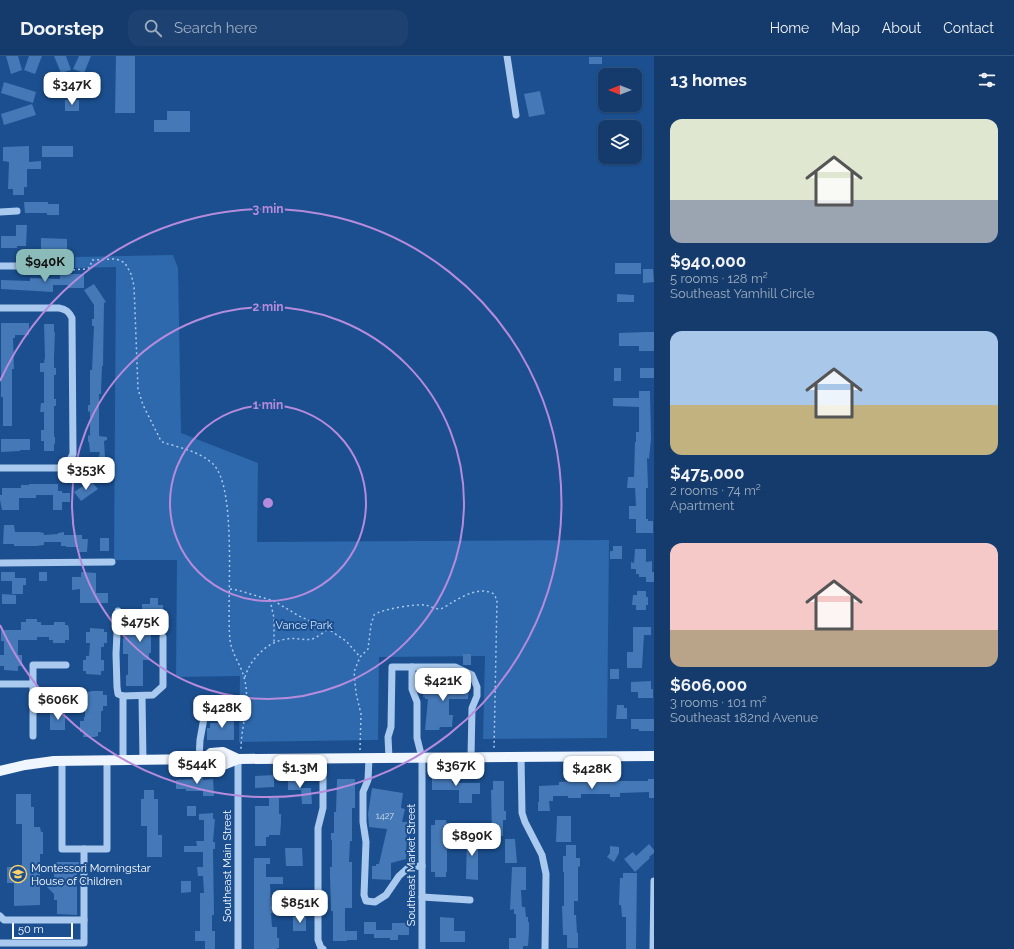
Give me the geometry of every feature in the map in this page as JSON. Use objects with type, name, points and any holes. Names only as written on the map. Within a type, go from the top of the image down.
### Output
[{"type":"main road","points":[[0,772],[25,765],[62,761],[202,759],[211,753],[223,752],[239,759],[654,756]]},
{"type":"street","points":[[507,56],[516,115]]},
{"type":"street","points":[[0,212],[17,211]]},
{"type":"street","points":[[0,266],[62,266]]},
{"type":"street","points":[[0,308],[59,308],[69,312],[72,318],[73,454],[66,465],[60,468],[0,468]]},
{"type":"street","points":[[0,563],[112,562]]},
{"type":"street","points":[[118,611],[118,694],[123,696],[153,695],[163,686],[163,636]]},
{"type":"street","points":[[33,736],[33,665],[66,665]]},
{"type":"street","points":[[389,758],[388,737],[391,726],[392,667],[455,667],[472,675],[477,687],[477,696],[472,708],[471,757]]},
{"type":"street","name":"Southeast Market Street","points":[[412,667],[412,689],[417,702],[417,738],[422,758],[422,949]]},
{"type":"street","points":[[0,684],[33,684]]},
{"type":"street","points":[[123,696],[123,760]]},
{"type":"street","points":[[142,696],[143,760]]},
{"type":"street","points":[[202,759],[200,740],[204,718]]},
{"type":"street","points":[[521,756],[522,813],[542,856],[545,870],[545,949]]},
{"type":"street","points":[[322,949],[318,940],[318,835],[323,802],[323,758]]},
{"type":"street","points":[[364,758],[368,780],[363,792],[363,822],[366,842],[364,895],[366,901],[375,902],[386,895],[399,876],[409,867],[422,866]]},
{"type":"street","name":"Southeast Main Street","points":[[238,949],[239,759]]},
{"type":"street","points":[[62,761],[62,849],[107,849],[107,761]]},
{"type":"street","points":[[0,943],[84,943],[84,849]]},
{"type":"street","points":[[653,949],[654,882]]},
{"type":"street","points":[[422,897],[470,900]]},
{"type":"street","points":[[0,916],[4,920],[84,920]]},
{"type":"path","points":[[62,266],[66,270],[85,270],[90,267],[92,260],[114,259],[121,260],[129,268],[134,286],[138,389],[139,395],[153,427],[161,441],[199,454],[214,465],[221,476],[228,517],[230,640],[231,647],[241,666],[245,679],[246,699],[239,759]]},
{"type":"path","points":[[230,590],[235,590],[270,600],[299,616],[328,629],[346,641],[360,657]]},
{"type":"path","points":[[364,758],[360,735],[362,714],[357,698],[354,675],[356,664],[360,657],[368,649],[374,615],[379,611],[421,605],[442,608],[475,592],[489,592],[494,594],[497,603],[494,757]]},
{"type":"path","points":[[270,600],[274,624],[274,644]]},
{"type":"path","points":[[274,624],[282,624]]},
{"type":"path","points":[[245,679],[255,658],[261,652],[274,644],[288,638],[312,639],[328,629]]},
{"type":"green space","name":"Vance Park","points":[[173,255],[178,268],[181,433],[258,463],[257,542],[609,540],[607,738],[483,739],[485,656],[379,657],[378,740],[239,742],[240,676],[176,677],[177,560],[114,560],[116,267],[75,268],[75,257]]},
{"type":"green space","points":[[48,687],[74,687],[74,703],[48,703]]},
{"type":"building","points":[[6,56],[18,56],[22,70],[11,74]]},
{"type":"building","points":[[29,56],[42,56],[35,74],[24,70]]},
{"type":"building","points":[[54,56],[66,56],[71,70],[61,73]]},
{"type":"building","points":[[79,56],[91,56],[84,73],[73,69]]},
{"type":"building","points":[[116,56],[135,56],[135,113],[115,113]]},
{"type":"building","points":[[589,57],[602,57],[602,64],[589,64]]},
{"type":"building","points":[[4,82],[36,92],[33,103],[1,93]]},
{"type":"building","points":[[540,91],[545,114],[529,117],[524,94]]},
{"type":"building","points":[[65,100],[79,100],[79,111],[65,111]]},
{"type":"building","points":[[32,104],[36,115],[4,125],[1,114]]},
{"type":"building","points":[[167,111],[190,111],[190,132],[154,132],[154,120],[167,120]]},
{"type":"building","points":[[29,146],[29,162],[41,161],[41,169],[27,169],[27,187],[24,187],[24,195],[13,195],[13,189],[8,189],[9,162],[3,161],[3,147]]},
{"type":"building","points":[[42,146],[73,146],[73,157],[42,157]]},
{"type":"building","points":[[24,202],[48,202],[48,204],[59,204],[59,215],[47,215],[47,213],[25,213]]},
{"type":"building","points":[[16,225],[27,225],[26,246],[17,246],[17,248],[1,248],[1,236],[16,236]]},
{"type":"building","points":[[41,238],[67,239],[67,249],[41,249]]},
{"type":"building","points":[[615,263],[641,263],[641,274],[615,274]]},
{"type":"building","points":[[643,269],[653,269],[654,282],[643,283]]},
{"type":"building","points":[[60,274],[84,274],[84,288],[68,288],[68,285],[53,285],[53,292],[1,289],[1,280],[30,281],[30,278],[60,279]]},
{"type":"building","points":[[94,284],[106,302],[104,303],[101,394],[99,394],[99,436],[107,437],[107,440],[104,441],[105,457],[110,459],[104,482],[93,479],[101,473],[95,471],[100,452],[90,452],[88,442],[88,435],[90,436],[90,411],[88,412],[88,405],[90,405],[90,370],[92,370],[94,326],[92,326],[92,319],[94,319],[94,305],[84,290]]},
{"type":"building","points":[[617,294],[634,295],[634,302],[617,302]]},
{"type":"building","points":[[1,323],[29,323],[29,335],[15,335],[15,338],[13,338],[14,369],[12,369],[12,426],[3,426],[3,397],[1,397]]},
{"type":"building","points":[[44,324],[54,324],[55,332],[54,368],[56,368],[56,375],[54,375],[54,399],[56,399],[56,406],[54,406],[54,451],[44,451],[44,441],[41,441],[41,430],[44,430],[44,412],[40,412],[41,403],[44,403],[44,372],[40,372],[40,363],[44,363],[45,357]]},
{"type":"building","points":[[654,332],[654,351],[639,351],[639,346],[619,346],[619,333]]},
{"type":"building","points":[[614,368],[621,368],[621,381],[614,381]]},
{"type":"building","points":[[640,368],[654,368],[654,378],[640,378]]},
{"type":"building","points":[[639,391],[650,391],[651,439],[649,459],[647,458],[648,488],[646,488],[646,519],[648,519],[648,521],[653,521],[653,533],[636,533],[636,519],[629,519],[629,506],[636,506],[635,488],[627,488],[628,477],[634,477],[636,432],[639,432],[639,407],[613,406],[613,398],[639,398]]},
{"type":"building","points":[[1,439],[30,439],[30,450],[1,452]]},
{"type":"building","points":[[91,481],[98,489],[81,501],[74,492]]},
{"type":"building","points":[[58,484],[58,491],[62,491],[62,493],[70,493],[70,502],[62,502],[62,510],[53,510],[53,495],[36,495],[36,498],[19,498],[19,510],[2,510],[0,495],[2,495],[2,488],[21,488],[21,485]]},
{"type":"building","points":[[4,525],[14,525],[15,532],[39,532],[44,533],[44,535],[64,532],[64,535],[82,535],[82,539],[88,539],[87,552],[79,552],[79,547],[61,546],[61,542],[44,542],[44,545],[36,546],[14,546],[14,544],[3,544]]},
{"type":"building","points":[[100,538],[109,538],[109,551],[100,551]]},
{"type":"building","points":[[613,546],[622,546],[622,559],[610,559],[610,551],[613,551]]},
{"type":"building","points":[[635,549],[646,549],[646,562],[652,561],[654,582],[646,582],[646,577],[639,577],[639,574],[636,574],[636,569],[631,569],[631,562],[634,563]]},
{"type":"building","points":[[1,572],[15,572],[15,578],[26,578],[26,585],[23,585],[23,594],[12,594],[12,581],[1,581]]},
{"type":"building","points":[[39,572],[47,572],[47,581],[39,581]]},
{"type":"building","points":[[81,572],[96,573],[96,593],[108,593],[108,603],[80,603],[80,589],[72,590],[72,577],[81,577]]},
{"type":"building","points":[[637,591],[646,591],[648,605],[646,605],[646,610],[636,610],[636,605],[632,605],[633,595],[637,595]]},
{"type":"building","points":[[2,594],[16,595],[16,604],[2,604]]},
{"type":"building","points":[[150,598],[158,598],[158,605],[163,605],[163,618],[151,619],[151,653],[149,653],[149,660],[143,660],[143,686],[126,686],[126,675],[128,675],[128,654],[123,654],[125,627],[142,627],[142,604],[150,604]]},
{"type":"building","points":[[26,619],[37,619],[37,622],[41,622],[41,625],[54,625],[54,622],[65,622],[65,625],[68,625],[69,629],[69,640],[65,640],[65,643],[53,643],[53,640],[49,640],[49,637],[37,637],[37,640],[18,640],[18,655],[22,655],[22,666],[18,666],[18,671],[4,670],[4,666],[0,666],[0,655],[4,655],[4,641],[1,641],[1,630],[21,630],[21,622],[26,622]]},
{"type":"building","points":[[633,627],[651,627],[651,635],[644,635],[642,668],[627,668],[627,652],[633,652]]},
{"type":"building","points":[[90,628],[104,629],[104,632],[107,632],[107,643],[104,643],[104,647],[101,647],[101,660],[104,660],[104,671],[101,671],[101,675],[86,674],[86,671],[83,671],[83,660],[86,660],[86,656],[89,656],[90,643],[86,643],[86,632],[90,632]]},
{"type":"building","points":[[463,654],[471,654],[471,665],[463,665]]},
{"type":"building","points":[[610,669],[619,669],[619,679],[610,679]]},
{"type":"building","points":[[451,678],[466,680],[466,685],[469,685],[468,699],[449,699],[449,715],[453,715],[452,727],[440,727],[439,730],[425,730],[428,699],[423,697],[425,685],[429,685],[429,683],[451,684]]},
{"type":"building","points":[[651,681],[653,698],[638,698],[638,692],[631,692],[631,682]]},
{"type":"building","points":[[103,691],[103,695],[107,695],[107,706],[103,706],[103,711],[101,711],[101,732],[98,732],[98,736],[83,737],[84,732],[80,732],[80,721],[84,721],[85,717],[85,695],[88,695],[88,692]]},
{"type":"building","points":[[617,705],[624,705],[624,708],[627,708],[627,719],[616,719]]},
{"type":"building","points":[[50,712],[65,712],[65,730],[50,730]]},
{"type":"building","points":[[220,716],[234,716],[234,740],[207,740],[207,728],[210,728],[210,723],[220,723]]},
{"type":"building","points":[[631,719],[654,719],[654,731],[639,731],[639,729],[631,729]]},
{"type":"building","points":[[435,774],[452,774],[452,783],[480,783],[480,794],[472,794],[472,803],[459,803],[459,790],[432,790],[432,776],[435,776]]},
{"type":"building","points":[[196,775],[203,775],[203,780],[213,779],[214,796],[203,796],[203,791],[186,791],[186,789],[176,789],[176,780],[196,779]]},
{"type":"building","points":[[274,775],[274,787],[255,788],[255,776]]},
{"type":"building","points":[[288,775],[301,775],[301,788],[311,788],[312,804],[302,804],[301,790],[288,790]]},
{"type":"building","points":[[337,779],[355,779],[355,808],[352,808],[352,841],[350,841],[349,862],[352,862],[352,908],[345,908],[345,931],[357,931],[357,940],[347,941],[333,941],[333,911],[331,911],[331,833],[334,833]]},
{"type":"building","points":[[648,779],[654,779],[654,798],[649,798],[649,792],[620,793],[620,797],[610,797],[610,794],[581,794],[581,798],[553,796],[553,801],[549,801],[550,811],[538,811],[539,786],[559,785],[559,782],[572,781],[648,781]]},
{"type":"building","points":[[493,781],[504,781],[504,811],[506,811],[506,820],[503,820],[503,836],[492,836],[491,790],[493,790]]},
{"type":"building","points":[[372,788],[403,793],[401,808],[405,809],[402,822],[407,822],[406,859],[391,863],[391,880],[372,879],[372,866],[379,864],[387,829],[369,827],[368,814]]},
{"type":"building","points":[[144,790],[154,790],[154,799],[158,799],[158,835],[162,835],[162,857],[147,857],[147,826],[141,826],[141,799],[144,799]]},
{"type":"building","points":[[16,794],[31,794],[31,807],[34,807],[34,827],[40,827],[41,832],[43,832],[43,854],[40,854],[40,905],[14,906],[14,883],[7,883],[7,867],[22,867],[22,824],[16,824]]},
{"type":"building","points":[[269,798],[279,798],[279,814],[281,814],[280,835],[269,835],[269,837],[266,837],[266,846],[255,846],[255,806],[269,806]]},
{"type":"building","points":[[187,806],[196,806],[196,816],[187,816]]},
{"type":"building","points":[[213,813],[213,819],[215,819],[213,842],[215,842],[215,849],[213,849],[214,915],[212,915],[212,931],[215,931],[215,949],[205,949],[205,941],[195,941],[195,931],[200,931],[200,893],[204,893],[203,876],[198,876],[197,867],[203,867],[203,852],[184,852],[184,846],[197,846],[196,841],[204,841],[204,820],[199,820],[199,814]]},
{"type":"building","points":[[557,816],[571,816],[571,842],[556,842]]},
{"type":"building","points":[[435,820],[446,820],[447,825],[446,877],[435,877],[435,872],[431,872],[431,825],[435,825]]},
{"type":"building","points":[[467,834],[478,834],[478,880],[466,879]]},
{"type":"building","points":[[505,839],[515,839],[517,863],[505,863]]},
{"type":"building","points":[[649,844],[654,850],[654,853],[635,872],[624,859],[633,852],[636,856]]},
{"type":"building","points":[[566,845],[576,845],[576,858],[580,858],[580,866],[578,867],[578,901],[574,901],[574,915],[576,915],[578,933],[578,948],[567,948],[567,935],[563,935],[563,856],[566,856]]},
{"type":"building","points":[[610,846],[619,847],[619,853],[614,862],[607,857],[610,853]]},
{"type":"building","points":[[285,848],[302,848],[303,866],[286,866]]},
{"type":"building","points":[[254,858],[270,858],[270,864],[266,864],[266,877],[283,877],[283,884],[270,884],[271,907],[279,906],[279,913],[271,913],[272,927],[277,927],[277,938],[279,938],[279,948],[277,949],[254,949]]},
{"type":"building","points":[[54,862],[79,862],[79,869],[77,869],[77,915],[57,914],[57,900],[54,900],[54,894],[47,887],[54,880]]},
{"type":"building","points":[[512,867],[526,867],[526,890],[521,890],[522,907],[525,907],[526,917],[528,917],[529,931],[528,946],[523,946],[523,949],[509,949],[509,938],[516,938],[516,914],[514,914],[514,909],[510,910]]},
{"type":"building","points":[[623,873],[637,873],[636,949],[626,949],[626,917],[622,917],[621,905],[619,905],[620,878],[623,878]]},
{"type":"building","points":[[181,881],[191,881],[191,892],[181,893]]},
{"type":"building","points":[[293,917],[306,917],[306,931],[293,931]]},
{"type":"building","points":[[440,917],[454,918],[454,931],[465,931],[465,942],[440,942]]},
{"type":"building","points":[[364,922],[376,922],[376,930],[392,930],[392,923],[409,923],[409,935],[398,935],[398,940],[390,940],[390,938],[374,938],[374,934],[364,934]]},
{"type":"place","name":"Montessori Morningstar House of Children","points":[[18,874]]}]
